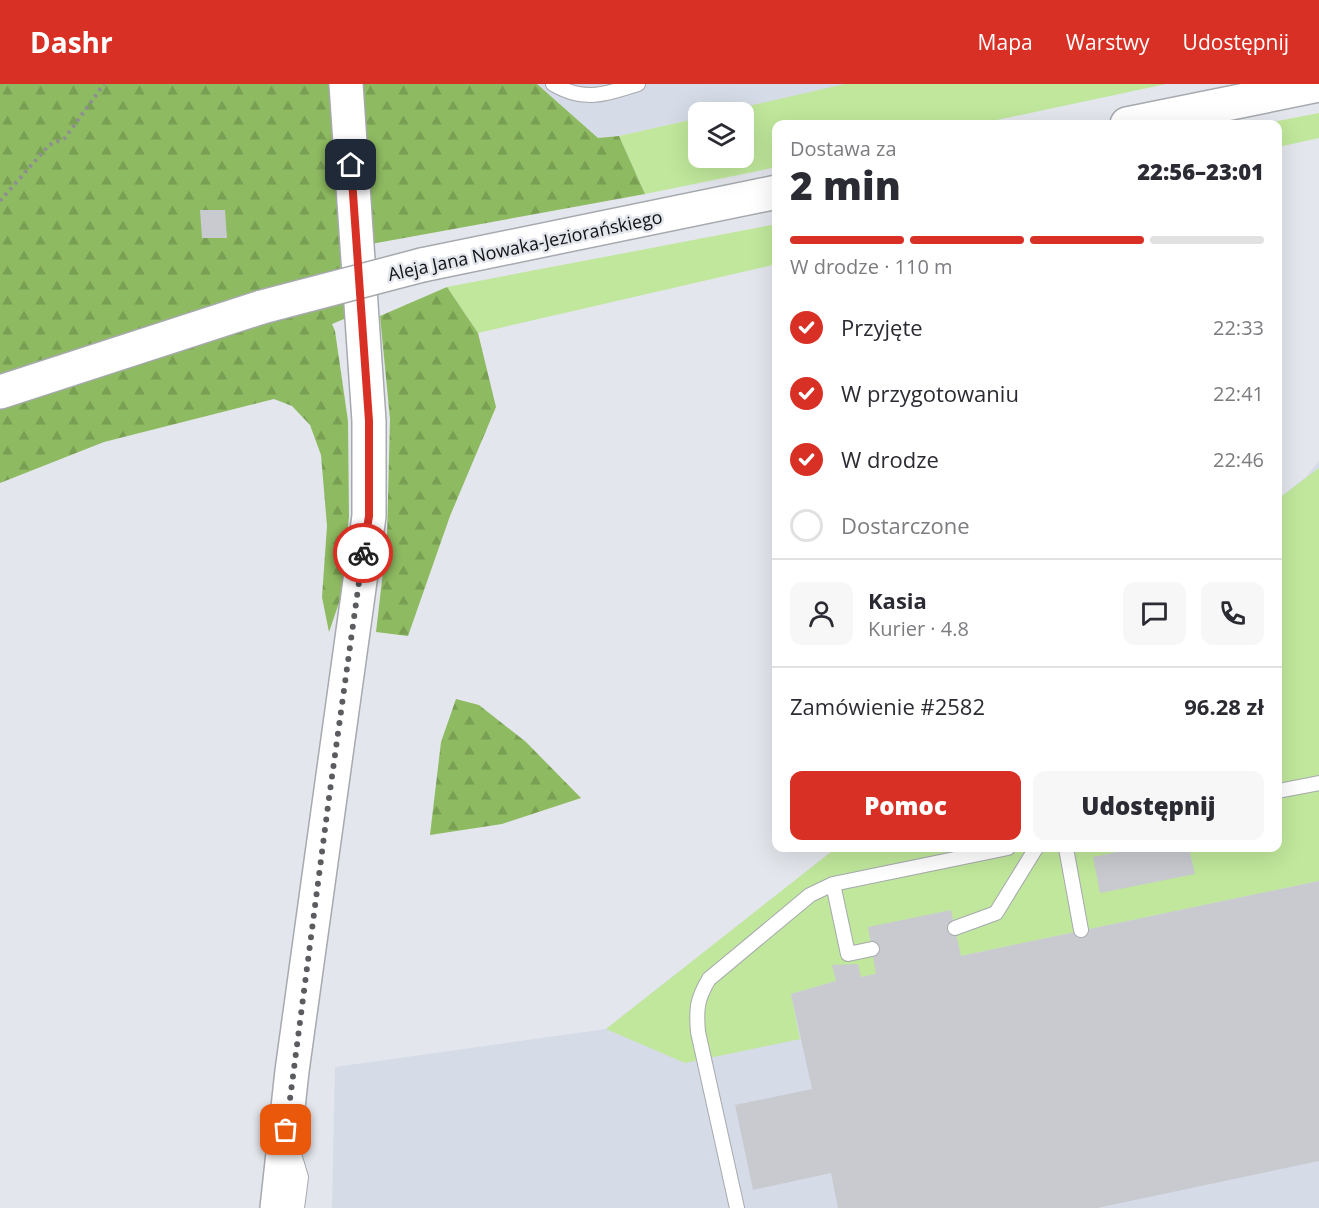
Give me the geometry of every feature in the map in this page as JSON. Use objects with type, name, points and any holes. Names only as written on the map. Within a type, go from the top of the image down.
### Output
[{"type":"street","points":[[277,1208],[326,823],[369,516],[369,421],[346,84]]},
{"type":"street","points":[[1146,120],[1319,85]]},
{"type":"street","name":"Aleja Jana Nowaka-Jeziorańskiego","points":[[0,392],[262,307],[422,266],[772,193]]},
{"type":"lane","points":[[553,84],[572,94],[589,97],[638,84]]},
{"type":"lane","points":[[1282,790],[1319,783]]},
{"type":"lane","points":[[737,1208],[698,1032],[696,1011],[700,995],[709,979],[810,895],[833,884],[989,852]]},
{"type":"lane","points":[[955,928],[996,913],[1034,852]]},
{"type":"lane","points":[[1066,852],[1081,930]]},
{"type":"lane","points":[[833,884],[848,954],[872,949]]},
{"type":"lane","points":[[286,1130],[301,1178],[297,1208]]},
{"type":"path","points":[[0,201],[49,145],[65,138],[104,84]]},
{"type":"shaded area","points":[[536,84],[853,84],[754,106],[754,102],[688,102],[688,120],[619,136],[598,138]]},
{"type":"shaded area","points":[[1319,461],[1319,1208],[332,1208],[335,1067],[606,1029],[831,852],[1282,852],[1282,496],[1306,477]]},
{"type":"green space","points":[[0,84],[346,84],[349,317],[332,324],[335,331],[348,421],[349,516],[342,594],[329,632],[322,597],[327,526],[321,455],[310,425],[292,406],[274,399],[104,442],[0,483]]},
{"type":"green space","points":[[361,84],[537,84],[598,138],[619,136],[645,194],[371,244]]},
{"type":"green space","points":[[845,84],[1166,84],[997,120],[772,120],[772,168],[645,194],[619,136],[688,120],[688,168],[754,168],[754,105]]},
{"type":"green space","points":[[1319,113],[1319,138],[1282,146],[1282,120]]},
{"type":"green space","points":[[772,225],[772,265],[478,333],[447,287]]},
{"type":"green space","points":[[447,287],[478,333],[496,407],[450,516],[408,636],[376,632],[387,537],[390,419],[380,316]]},
{"type":"green space","points":[[1319,468],[1319,881],[836,981],[791,994],[800,1039],[685,1063],[606,1029],[831,852],[1282,852],[1282,496]]},
{"type":"green space","points":[[456,699],[479,705],[526,742],[581,798],[502,824],[430,835],[441,742]]},
{"type":"building","points":[[200,210],[225,210],[227,238],[202,238]]},
{"type":"building","points":[[1117,852],[1190,852],[1195,874],[1100,893],[1093,857]]},
{"type":"building","points":[[1319,881],[1319,1161],[1097,1208],[838,1208],[831,1173],[753,1190],[735,1105],[812,1089],[791,994],[836,981],[832,965],[858,964],[861,977],[876,974],[868,927],[951,910],[961,956]]},
{"type":"way so far","points":[[286,1130],[292,1071],[363,553]]},
{"type":"route","points":[[351,165],[369,421],[369,516],[363,553]]}]
